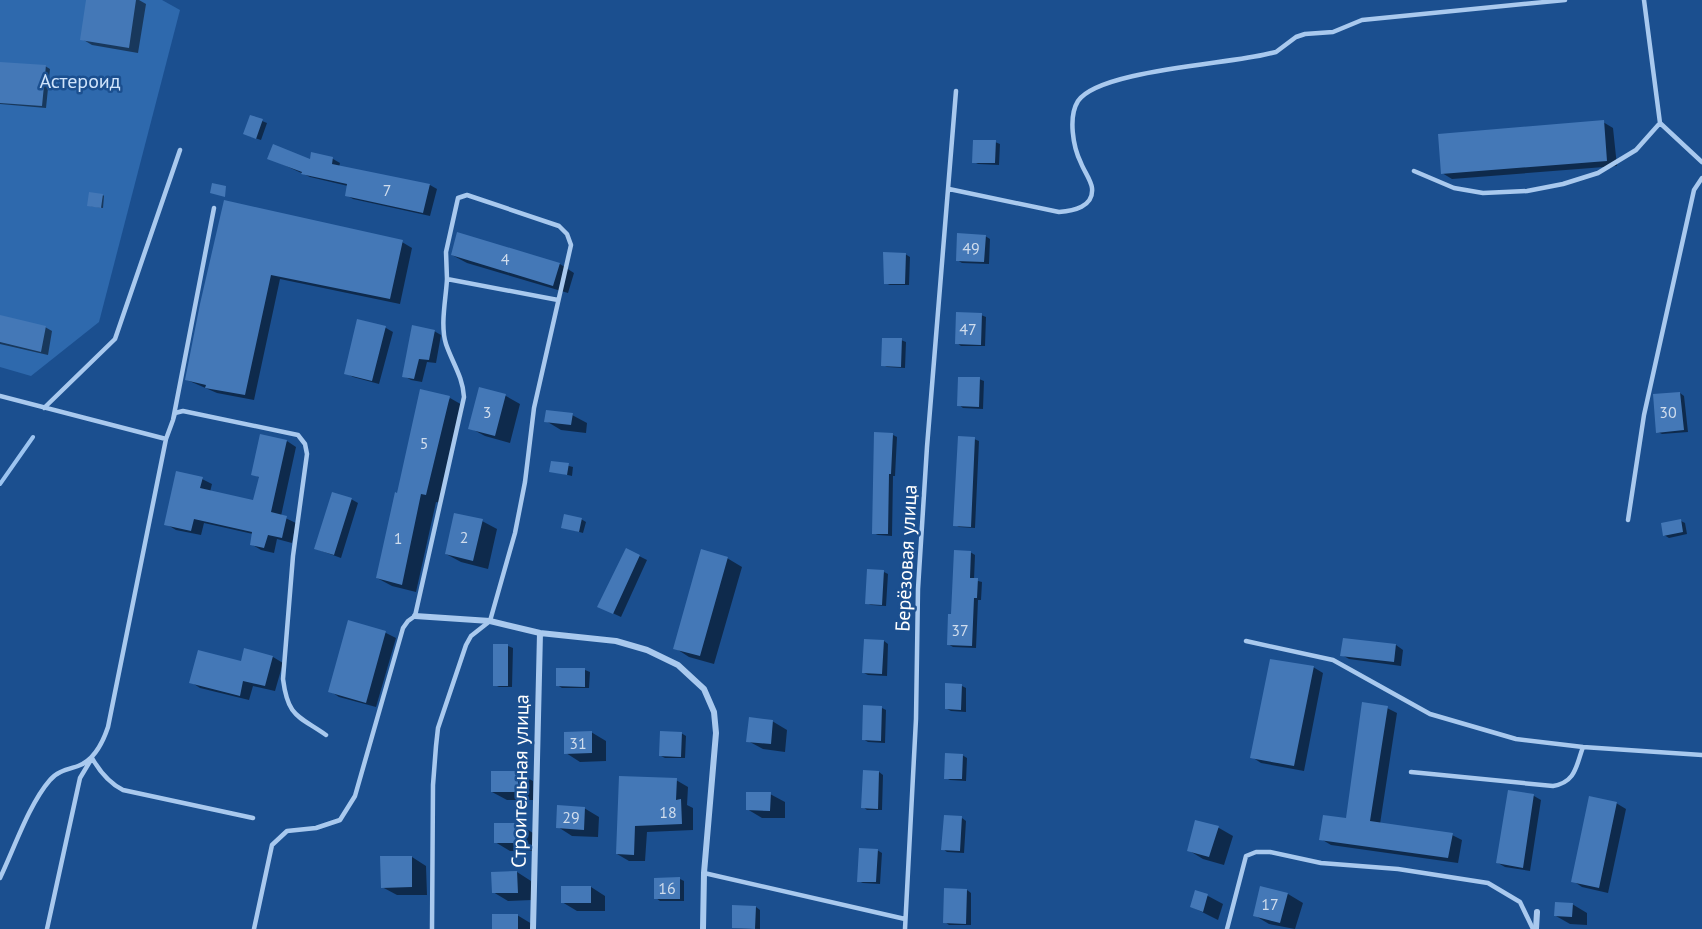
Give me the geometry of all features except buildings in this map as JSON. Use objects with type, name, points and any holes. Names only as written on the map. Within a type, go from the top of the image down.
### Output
[{"type":"street","points":[[415,616],[490,621],[540,633],[616,641],[646,650],[678,665],[704,689],[714,712],[716,733],[704,873],[703,929]]},
{"type":"street","name":"Строительная улица","points":[[534,929],[540,633]]},
{"type":"street","points":[[1534,929],[1537,912]]},
{"type":"lane","points":[[949,189],[1059,212],[1070,211],[1083,206],[1091,198],[1092,188],[1079,160],[1073,118],[1077,102],[1099,86],[1124,79],[1276,52],[1296,37],[1305,34],[1333,33],[1362,20],[1565,0]]},
{"type":"lane","points":[[1644,0],[1660,123],[1702,162]]},
{"type":"lane","name":"Берёзовая улица","points":[[905,929],[916,719],[918,589],[927,447],[956,91]]},
{"type":"lane","points":[[1414,171],[1454,188],[1483,193],[1527,191],[1563,184],[1598,173],[1636,150],[1660,123]]},
{"type":"lane","points":[[44,408],[115,339],[180,150]]},
{"type":"lane","points":[[1628,520],[1644,415],[1694,190],[1702,178]]},
{"type":"lane","points":[[254,929],[272,845],[287,831],[316,828],[340,820],[354,796],[403,628],[415,616],[464,397],[464,386],[444,335],[446,252],[457,200],[461,196],[468,195],[559,226],[567,234],[570,245],[534,408],[523,492],[514,533],[490,621],[471,636],[466,645],[438,729],[433,785],[432,929]]},
{"type":"lane","points":[[172,420],[214,208]]},
{"type":"lane","points":[[447,279],[558,300]]},
{"type":"lane","points":[[0,396],[166,439]]},
{"type":"lane","points":[[47,929],[80,778],[104,739],[108,727],[166,439],[175,413],[183,411],[298,435],[305,444],[307,454],[293,556],[283,679],[285,695],[291,712],[326,735]]},
{"type":"lane","points":[[1246,641],[1332,660],[1430,714],[1516,739],[1583,747],[1702,755]]},
{"type":"lane","points":[[1411,772],[1553,786],[1563,784],[1572,776],[1583,747]]},
{"type":"lane","points":[[92,758],[113,785],[123,790],[252,818]]},
{"type":"lane","points":[[0,878],[40,793],[52,777],[82,765],[92,758]]},
{"type":"lane","points":[[1227,929],[1246,856],[1256,852],[1270,852],[1321,863],[1398,869],[1488,883],[1520,902],[1534,929]]},
{"type":"lane","points":[[704,873],[904,919]]},
{"type":"green space","name":"Астероид","points":[[0,0],[162,0],[180,10],[99,322],[31,376],[0,367]]},
{"type":"waterway","points":[[0,484],[33,437]]}]
